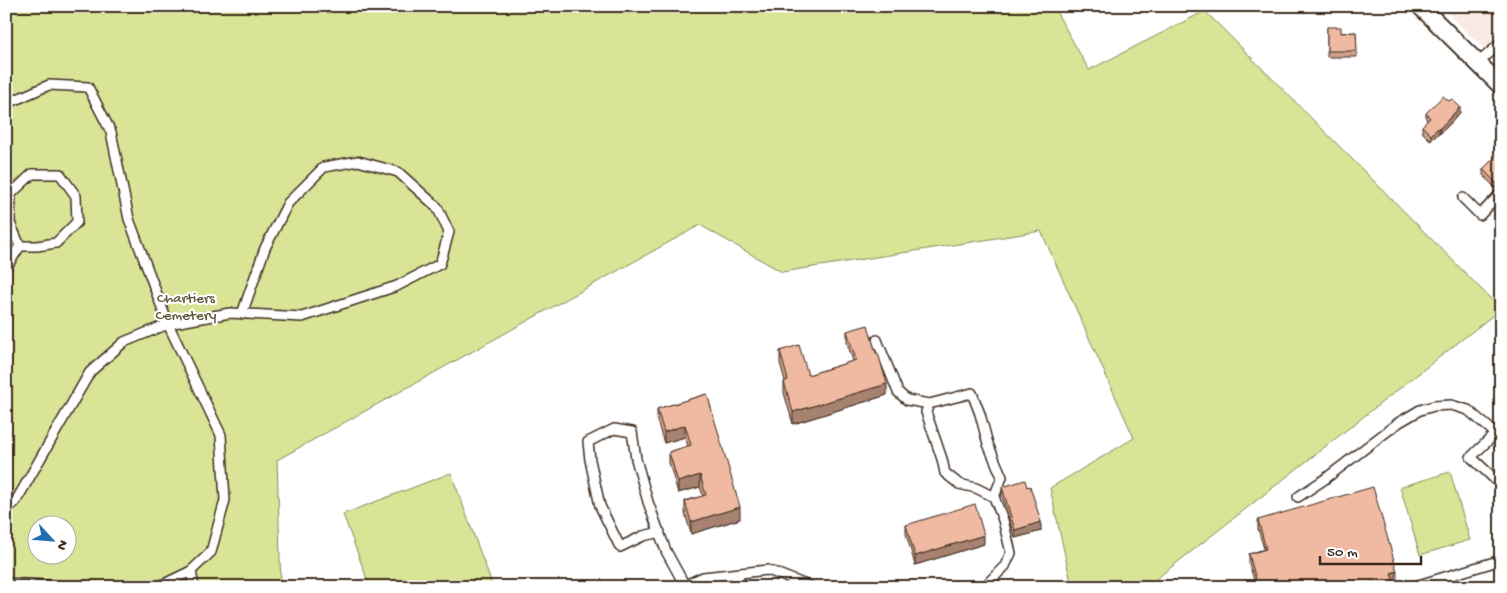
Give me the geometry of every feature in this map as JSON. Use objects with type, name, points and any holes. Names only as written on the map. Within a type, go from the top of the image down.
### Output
[{"type":"street","points":[[1420,6],[1500,83]]},
{"type":"lane","points":[[1478,63],[1501,43]]},
{"type":"lane","points":[[6,104],[49,86],[88,86],[111,132],[129,219],[168,324],[221,435],[225,500],[211,552],[191,572],[158,587]]},
{"type":"lane","points":[[6,510],[16,501],[90,372],[124,342],[168,324],[230,313],[242,314],[302,316],[397,286],[440,264],[449,232],[437,207],[398,172],[358,161],[324,167],[288,203],[265,248],[242,314]]},
{"type":"lane","points":[[32,174],[60,174],[76,196],[77,222],[56,243],[20,246],[10,222],[11,194],[32,174]]},
{"type":"lane","points":[[1463,198],[1480,215],[1501,193]]},
{"type":"lane","points":[[6,268],[20,246]]},
{"type":"lane","points":[[878,340],[898,392],[907,400],[929,404],[972,393],[988,444],[1002,477],[994,498]]},
{"type":"lane","points":[[929,404],[926,412],[945,473],[959,484],[985,491],[994,498],[1003,520],[1011,553],[1005,566],[984,587]]},
{"type":"lane","points":[[1298,497],[1325,479],[1398,423],[1420,410],[1434,406],[1459,407],[1474,415],[1498,436],[1472,457],[1501,485]]},
{"type":"lane","points":[[660,532],[643,536],[620,547],[600,506],[588,442],[614,429],[632,432],[636,459],[648,502],[660,532],[666,551],[682,586],[703,577],[768,570],[811,587]]},
{"type":"lane","points":[[1415,586],[1501,560]]},
{"type":"lane","points":[[191,572],[194,587]]},
{"type":"lane","points":[[733,574],[745,587]]},
{"type":"lane","points":[[6,583],[83,587]]},
{"type":"shaded area","points":[[1439,6],[1501,6],[1501,65],[1471,36]]},
{"type":"green space","name":"Chartiers Cemetery","points":[[6,6],[1053,6],[1089,70],[1205,11],[1501,309],[1146,587],[1072,587],[1050,488],[1134,438],[1041,231],[782,272],[700,225],[277,460],[281,587],[6,587]]},
{"type":"green space","points":[[1450,472],[1470,540],[1420,555],[1400,487]]},
{"type":"green space","points":[[451,473],[493,587],[370,587],[343,514]]},
{"type":"building","points":[[1327,27],[1341,27],[1341,33],[1356,32],[1357,51],[1327,51]]},
{"type":"building","points":[[1443,96],[1449,101],[1452,99],[1460,107],[1431,135],[1422,126],[1430,118],[1426,113]]},
{"type":"building","points":[[1501,151],[1501,181],[1496,183],[1483,169]]},
{"type":"building","points":[[868,325],[887,384],[793,412],[784,382],[788,380],[780,351],[799,345],[808,375],[856,360],[847,331]]},
{"type":"building","points":[[707,394],[740,507],[691,522],[685,501],[706,495],[700,475],[678,482],[669,452],[691,445],[685,425],[664,432],[657,409]]},
{"type":"building","points":[[1025,480],[1027,487],[1030,486],[1041,522],[1015,530],[1002,487]]},
{"type":"building","points":[[1373,487],[1397,571],[1391,573],[1395,587],[1373,587],[1371,583],[1359,587],[1258,587],[1249,554],[1266,549],[1258,520]]},
{"type":"building","points":[[975,504],[984,535],[915,556],[906,525]]},
{"type":"building","points":[[1019,583],[1021,587],[1006,587]]}]
